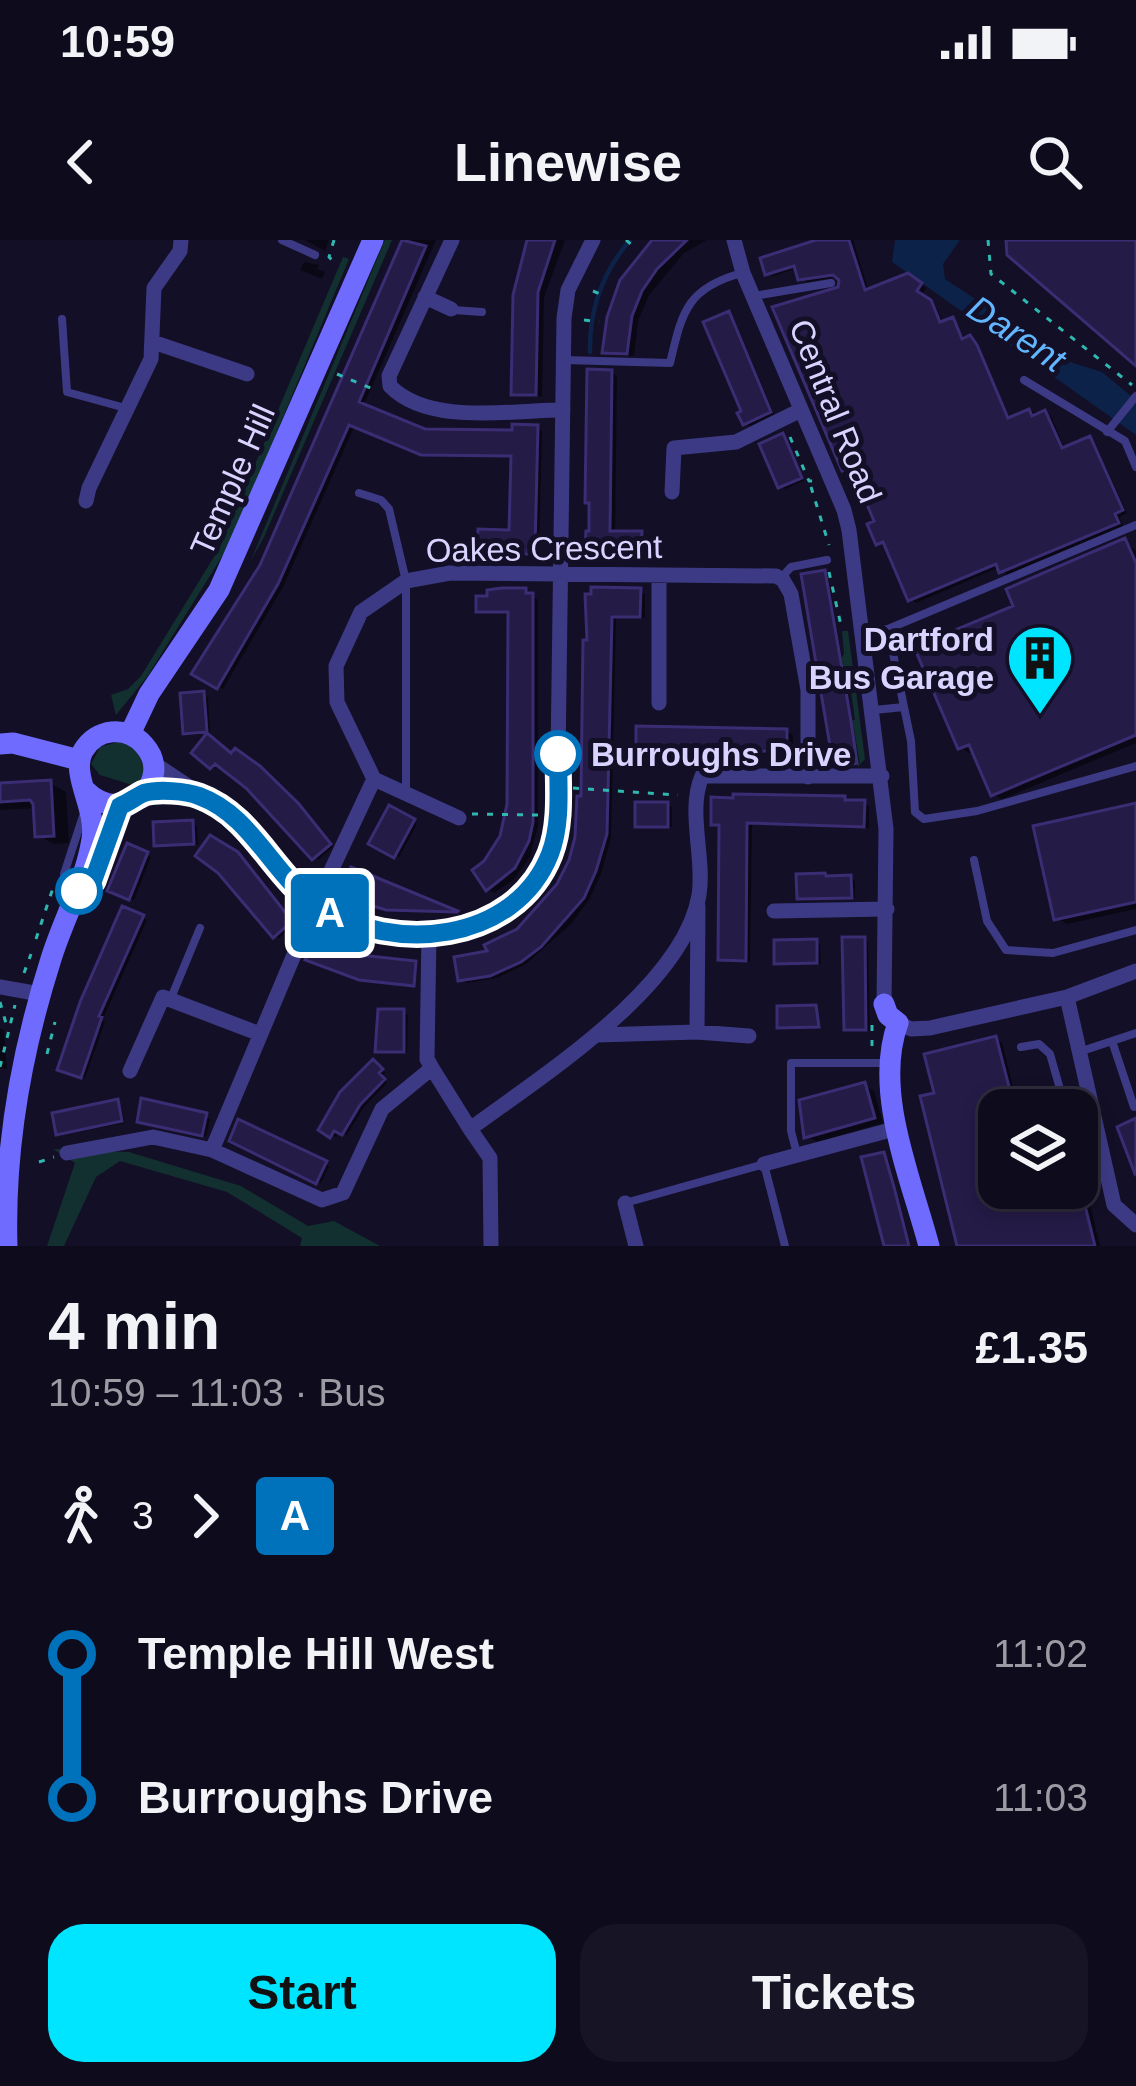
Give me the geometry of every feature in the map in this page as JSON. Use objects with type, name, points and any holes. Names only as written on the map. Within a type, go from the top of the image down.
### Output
[{"type":"street","points":[[86,501],[151,359],[154,288],[180,250],[181,240]]},
{"type":"street","name":"Temple Hill","points":[[130,734],[149,694],[219,590],[373,240]]},
{"type":"street","points":[[452,240],[389,376],[390,386],[441,411],[563,410]]},
{"type":"street","points":[[7,1246],[3,1206],[14,1108],[40,993],[92,841],[80,760],[100,735],[130,734],[142,743],[152,762],[240,821],[315,905],[348,922],[429,934],[455,931],[511,908],[530,890],[551,852],[557,817],[563,360],[568,290],[592,240]]},
{"type":"street","name":"Central Road","points":[[734,240],[743,273],[844,510],[882,776],[891,1013],[887,1064],[898,1128],[929,1246]]},
{"type":"street","points":[[424,298],[451,309]]},
{"type":"street","points":[[153,342],[247,374]]},
{"type":"street","points":[[672,492],[674,448],[736,442],[801,410]]},
{"type":"street","name":"Oakes Crescent","points":[[374,779],[337,702],[336,666],[362,612],[406,581],[450,573],[560,572],[781,578]]},
{"type":"street","points":[[659,575],[659,703]]},
{"type":"street","points":[[781,578],[791,594],[808,690],[808,777]]},
{"type":"street","points":[[0,744],[14,743],[80,760]]},
{"type":"street","points":[[143,794],[151,780],[152,762]]},
{"type":"street","points":[[697,1032],[698,795],[702,776],[882,776]]},
{"type":"street","points":[[212,1150],[315,905],[374,779],[459,818]]},
{"type":"street","points":[[89,799],[120,806],[143,794],[199,795]]},
{"type":"street","points":[[72,896],[93,881],[120,806]]},
{"type":"street","points":[[470,1129],[597,1035],[641,992],[678,947],[699,897]]},
{"type":"street","points":[[773,911],[887,909]]},
{"type":"street","points":[[429,934],[427,1059],[490,1159],[491,1246]]},
{"type":"street","points":[[891,1013],[911,1029],[930,1028],[1067,997],[1136,971]]},
{"type":"street","points":[[0,987],[40,993]]},
{"type":"street","points":[[130,1071],[163,997],[260,1034]]},
{"type":"street","points":[[1067,997],[1114,1205],[1136,1225]]},
{"type":"street","points":[[597,1035],[697,1032],[749,1036]]},
{"type":"street","points":[[67,1153],[153,1137],[212,1150],[322,1200],[343,1193],[382,1109],[432,1068]]},
{"type":"street","points":[[764,1163],[898,1128]]},
{"type":"street","points":[[625,1202],[636,1246]]},
{"type":"lane","points":[[282,240],[315,255]]},
{"type":"lane","points":[[563,360],[670,362],[679,321],[694,298],[717,280],[743,273]]},
{"type":"lane","points":[[753,296],[831,283]]},
{"type":"lane","points":[[451,309],[482,311]]},
{"type":"lane","points":[[62,319],[68,392],[130,409]]},
{"type":"lane","points":[[1024,380],[1125,441],[1136,467]]},
{"type":"lane","points":[[1106,432],[1136,392]]},
{"type":"lane","points":[[359,493],[381,500],[389,509],[406,581],[406,794]]},
{"type":"lane","points":[[864,635],[1136,525]]},
{"type":"lane","points":[[781,578],[791,568],[827,560]]},
{"type":"lane","points":[[888,629],[911,741],[915,812],[924,819],[977,811],[1136,766]]},
{"type":"lane","points":[[874,710],[904,707]]},
{"type":"lane","points":[[974,860],[987,921],[1006,950],[1053,953],[1136,930]]},
{"type":"lane","points":[[170,999],[200,928]]},
{"type":"lane","points":[[1082,1051],[1136,1033]]},
{"type":"lane","points":[[1112,1041],[1134,1107]]},
{"type":"lane","points":[[1021,1047],[1039,1044],[1050,1054],[1060,1089]]},
{"type":"lane","points":[[797,1154],[791,1131],[791,1063],[887,1064]]},
{"type":"lane","points":[[625,1202],[764,1163],[785,1246]]},
{"type":"path","points":[[334,240],[329,260],[337,265]]},
{"type":"path","points":[[626,240],[635,248]]},
{"type":"path","points":[[988,240],[991,274],[1136,392]]},
{"type":"path","points":[[593,291],[605,296]]},
{"type":"path","points":[[584,320],[598,322]]},
{"type":"path","points":[[336,374],[374,389]]},
{"type":"path","points":[[790,435],[809,481],[815,481]]},
{"type":"path","points":[[580,788],[698,795]]},
{"type":"path","points":[[479,812],[534,814]]},
{"type":"path","points":[[47,1055],[40,993],[56,879]]},
{"type":"path","points":[[0,1002],[7,1029]]},
{"type":"path","points":[[0,1067],[15,1004]]},
{"type":"green space","points":[[385,240],[392,240],[251,560]]},
{"type":"green space","points":[[343,257],[349,259],[231,542],[147,677],[116,715],[111,695],[128,689],[141,676],[220,547]]},
{"type":"green space","points":[[842,631],[848,631],[865,759],[858,767],[849,721],[855,720],[851,691],[845,688],[841,659]]},
{"type":"green space","points":[[121,741],[139,751],[144,770],[139,787],[100,775],[91,764],[100,747]]},
{"type":"green space","points":[[53,1149],[129,1152],[241,1186],[308,1226],[334,1221],[380,1246],[300,1246],[302,1238],[227,1192],[120,1161],[96,1177],[64,1246],[47,1246],[75,1163]]},
{"type":"water","name":"Darent","points":[[895,240],[960,240],[943,264],[945,279],[1073,363],[1102,372],[1136,400],[1136,435],[892,262]]},
{"type":"building","points":[[402,240],[426,246],[359,402],[425,429],[512,430],[512,424],[538,425],[535,550],[501,554],[477,547],[478,529],[509,530],[511,456],[421,455],[349,425],[278,584],[217,689],[191,674],[260,565]]},
{"type":"building","points":[[527,240],[555,240],[538,292],[536,395],[511,395],[513,295]]},
{"type":"building","points":[[652,240],[687,240],[642,291],[632,316],[627,354],[602,353],[607,317],[620,280]]},
{"type":"building","points":[[816,240],[849,240],[865,290],[908,273],[922,283],[917,291],[931,300],[940,322],[953,317],[962,339],[970,335],[977,345],[1008,418],[1029,409],[1032,416],[1045,410],[1062,448],[1090,436],[1123,510],[1115,514],[1119,523],[999,573],[996,564],[908,601],[883,542],[876,545],[867,524],[874,521],[851,467],[842,471],[772,307],[838,287],[839,280],[833,275],[798,280],[794,266],[765,275],[760,258]]},
{"type":"building","points":[[1006,240],[1136,240],[1136,366],[1007,255]]},
{"type":"building","points":[[729,311],[771,412],[743,425],[703,322]]},
{"type":"building","points":[[587,369],[612,370],[610,531],[642,531],[641,548],[618,555],[591,555],[591,549],[585,549],[589,531],[589,503],[585,503]]},
{"type":"building","points":[[783,433],[802,478],[778,488],[759,444]]},
{"type":"building","points":[[1125,538],[1136,563],[1136,735],[991,796],[969,745],[958,749],[914,647],[1013,606],[1006,589]]},
{"type":"building","points":[[825,570],[851,721],[857,763],[853,764],[833,764],[801,574]]},
{"type":"building","points":[[591,587],[641,588],[640,617],[612,617],[607,834],[596,871],[584,898],[541,947],[490,976],[458,981],[454,957],[487,951],[484,945],[517,929],[557,884],[569,860],[577,796],[581,796],[585,594],[591,594]]},
{"type":"building","points":[[501,588],[526,588],[526,593],[533,593],[533,822],[515,868],[486,891],[472,870],[500,836],[507,804],[508,612],[476,612],[476,596]]},
{"type":"building","points":[[204,691],[207,732],[183,734],[180,693]]},
{"type":"building","points":[[636,726],[787,729],[787,751],[636,753]]},
{"type":"building","points":[[207,733],[231,753],[235,748],[260,766],[331,844],[312,860],[246,788],[215,764],[210,769],[191,753]]},
{"type":"building","points":[[51,780],[54,836],[35,837],[33,804],[30,800],[0,802],[0,783]]},
{"type":"building","points":[[733,794],[865,800],[864,827],[747,823],[746,961],[718,960],[719,825],[711,825],[711,797],[733,798]]},
{"type":"building","points":[[635,802],[668,802],[668,827],[635,827]]},
{"type":"building","points":[[1136,803],[1136,902],[1054,920],[1033,826]]},
{"type":"building","points":[[389,805],[415,819],[394,858],[368,844]]},
{"type":"building","points":[[193,820],[194,844],[154,846],[153,822]]},
{"type":"building","points":[[210,835],[238,852],[292,921],[273,938],[218,873],[195,856]]},
{"type":"building","points":[[127,843],[148,852],[129,900],[107,891]]},
{"type":"building","points":[[351,867],[458,911],[386,910],[357,901],[341,892]]},
{"type":"building","points":[[796,874],[851,875],[852,898],[797,899]]},
{"type":"building","points":[[122,906],[144,915],[99,1016],[81,1078],[57,1070],[80,1002]]},
{"type":"building","points":[[842,937],[865,937],[866,1030],[844,1030]]},
{"type":"building","points":[[315,938],[360,955],[416,961],[414,986],[359,980],[305,960]]},
{"type":"building","points":[[817,939],[817,963],[774,964],[774,940]]},
{"type":"building","points":[[816,1005],[819,1027],[777,1028],[777,1006]]},
{"type":"building","points":[[378,1009],[404,1009],[404,1052],[375,1052]]},
{"type":"building","points":[[996,1036],[1010,1089],[978,1089],[978,1209],[1086,1209],[1095,1246],[957,1246],[920,1096],[934,1093],[924,1054]]},
{"type":"building","points":[[373,1059],[385,1079],[360,1105],[342,1135],[334,1131],[330,1138],[318,1130],[340,1092]]},
{"type":"building","points":[[865,1082],[875,1118],[804,1138],[799,1100]]},
{"type":"building","points":[[141,1098],[207,1113],[202,1136],[137,1122]]},
{"type":"building","points":[[118,1099],[122,1121],[56,1135],[52,1113]]},
{"type":"building","points":[[1136,1118],[1136,1173],[1135,1174],[1117,1127]]},
{"type":"building","points":[[238,1119],[327,1161],[316,1184],[229,1141]]},
{"type":"building","points":[[884,1152],[909,1246],[884,1246],[861,1157]]},
{"type":"waterway","points":[[590,352],[599,292],[630,240]]},
{"type":"bus line","name":"A","points":[[79,891],[93,881],[120,806],[143,794],[176,792],[199,795],[240,821],[315,905],[348,922],[429,934],[455,931],[511,908],[543,869],[556,830],[558,754]]},
{"type":"place","name":"Dartford Bus Garage","points":[[1040,717]]},
{"type":"place","name":"Burroughs Drive","points":[[558,754]]}]
